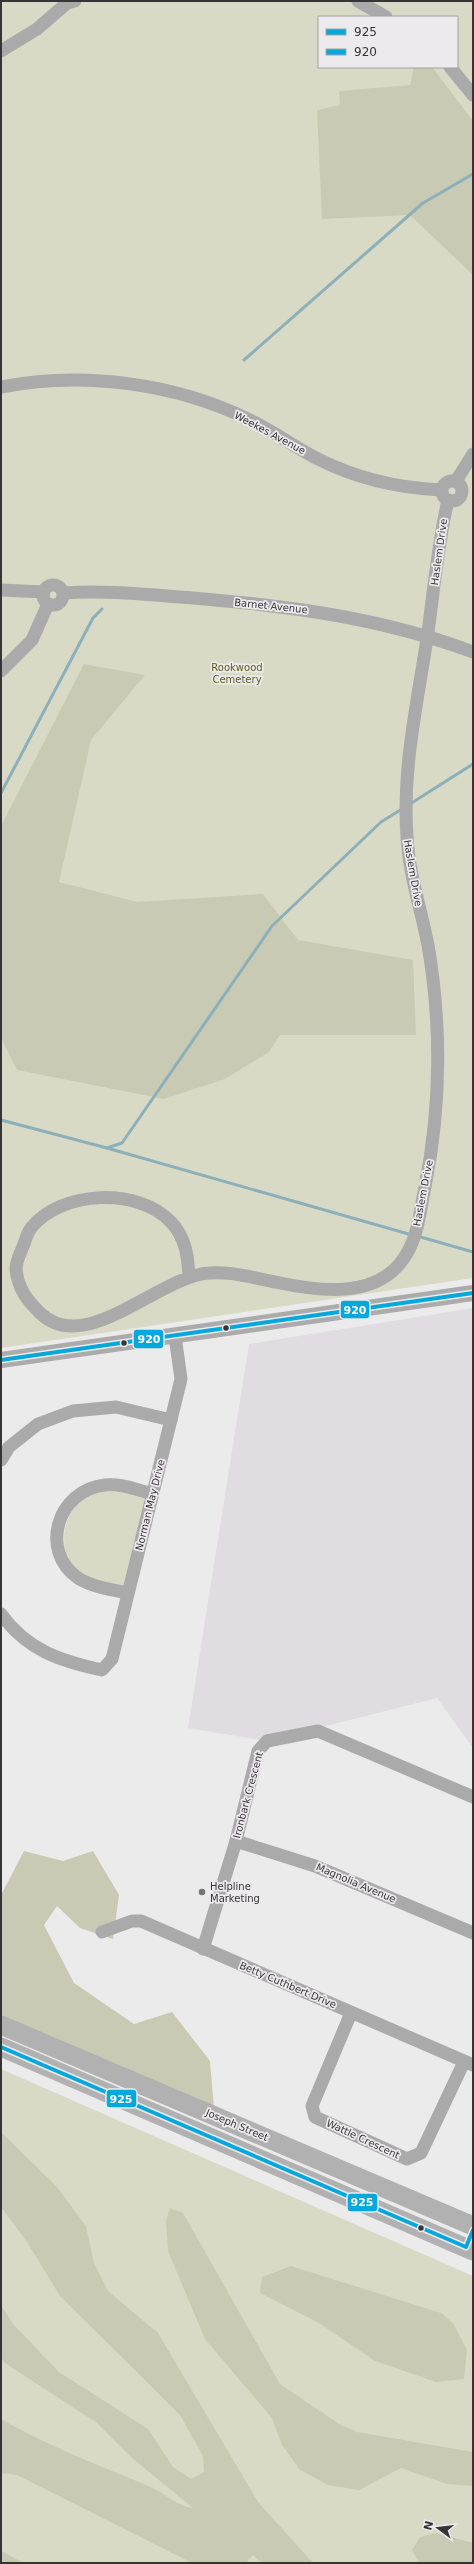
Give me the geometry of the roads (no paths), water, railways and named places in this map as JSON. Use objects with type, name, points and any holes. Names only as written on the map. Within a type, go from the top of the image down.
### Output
[{"type":"highway","name":"Joseph Street","points":[[1,2025],[473,2226]]},
{"type":"highway","name":"Joseph Street","points":[[1,2046],[471,2243]]},
{"type":"main road","points":[[1,1360],[473,1293]]},
{"type":"street","points":[[1,51],[37,29],[67,3],[75,1]]},
{"type":"street","points":[[358,1],[384,16]]},
{"type":"street","points":[[451,68],[473,95]]},
{"type":"street","name":"Weekes Avenue","points":[[1,388],[46,382],[93,381],[166,391],[211,404],[250,420],[315,458],[358,476],[445,495]]},
{"type":"street","points":[[445,495],[446,482],[464,487],[473,454]]},
{"type":"street","name":"Haslem Drive","points":[[189,1277],[188,1255],[183,1240],[170,1221],[145,1205],[110,1197],[83,1200],[55,1209],[30,1229],[15,1265],[23,1296],[49,1322],[79,1327],[125,1311],[164,1288],[189,1277],[208,1273],[230,1274],[307,1289],[344,1289],[371,1284],[391,1273],[404,1258],[411,1244],[418,1223],[430,1159],[439,1072],[438,1030],[428,946],[409,858],[406,814],[409,747],[427,635],[445,495]]},
{"type":"street","name":"Barnet Avenue","points":[[1,590],[46,598],[48,587],[54,585],[60,588],[63,593],[130,593],[280,606],[357,618],[427,635],[473,652]]},
{"type":"street","points":[[1,671],[32,640],[46,598]]},
{"type":"street","name":"Norman May Drive","points":[[1,1614],[12,1630],[45,1654],[102,1670],[112,1659],[181,1379],[175,1336]]},
{"type":"street","points":[[1,1460],[9,1447],[38,1424],[73,1411],[116,1407],[171,1420]]},
{"type":"street","points":[[128,1593],[97,1586],[78,1578],[66,1565],[60,1551],[57,1535],[60,1517],[67,1503],[78,1494],[91,1488],[105,1485],[121,1486],[153,1494]]},
{"type":"street","name":"Ironbark Crescent","points":[[203,1949],[236,1841],[258,1751],[267,1741],[318,1731],[473,1797]]},
{"type":"street","name":"Magnolia Avenue","points":[[236,1841],[316,1866],[473,1933]]},
{"type":"street","name":"Betty Cuthbert Drive","points":[[102,1932],[132,1921],[141,1922],[469,2064]]},
{"type":"street","name":"Wattle Crescent","points":[[352,2013],[312,2106],[315,2116],[407,2159],[421,2153],[469,2064]]},
{"type":"waterway","points":[[244,360],[423,203],[473,174]]},
{"type":"waterway","points":[[1,793],[93,618],[102,609]]},
{"type":"waterway","points":[[410,804],[473,764]]},
{"type":"waterway","points":[[1,1120],[107,1148],[122,1143],[272,926],[381,822],[402,809]]},
{"type":"waterway","points":[[107,1148],[412,1235]]},
{"type":"waterway","points":[[417,1236],[473,1252]]},
{"type":"place","name":"Helpline Marketing","points":[[202,1892]]},
{"type":"park label","name":"Rookwood Cemetery","points":[[237,672]]}]
